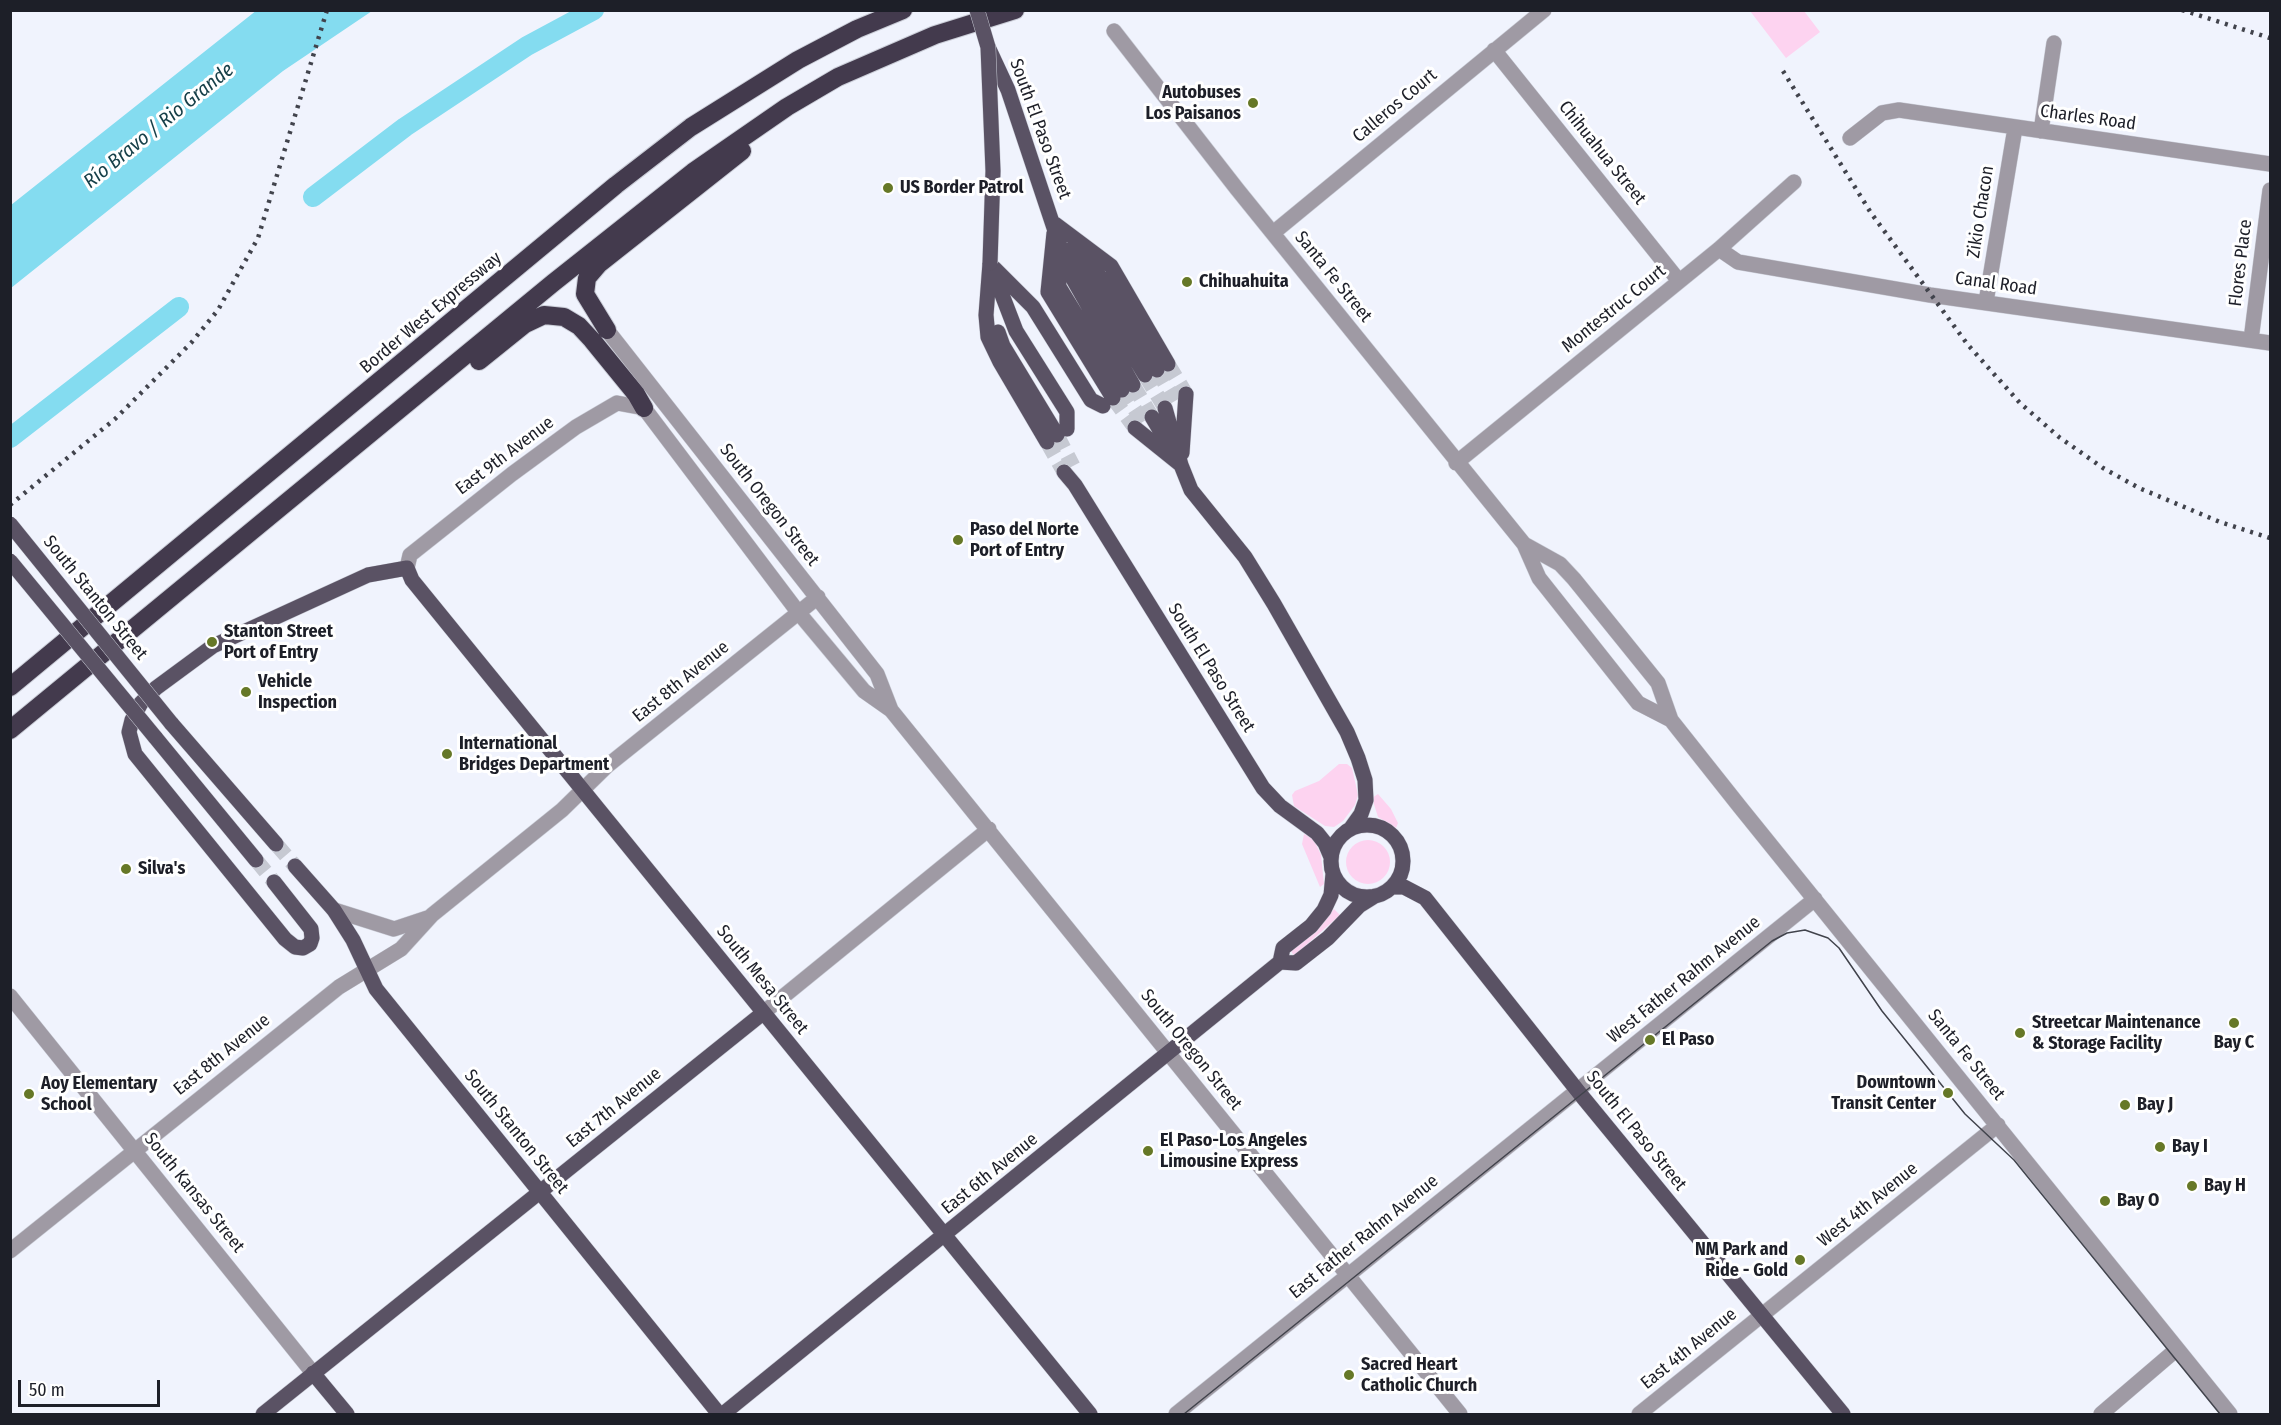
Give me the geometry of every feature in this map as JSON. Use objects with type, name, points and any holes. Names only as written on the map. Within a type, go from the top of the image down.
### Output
[{"type":"highway","name":"Border West Expressway","points":[[10,687],[616,186],[691,127],[798,60],[858,29],[903,10]]},
{"type":"highway","points":[[10,730],[693,172],[787,107],[838,77],[935,35],[1015,10]]},
{"type":"highway","points":[[607,330],[585,294],[587,278],[599,264],[745,148],[813,102],[838,77]]},
{"type":"highway","points":[[130,632],[222,573],[525,324],[544,315],[564,317],[579,326],[636,394],[644,408]]},
{"type":"main road","name":"South El Paso Street","points":[[977,10],[988,47],[1008,90],[1055,224],[1068,270],[1134,384]]},
{"type":"main road","name":"South El Paso Street","points":[[988,47],[993,171],[986,315],[988,337],[1000,362],[1057,435],[1067,412],[1016,331],[990,263]]},
{"type":"main road","name":"South El Paso Street","points":[[1055,224],[1048,292],[1134,384]]},
{"type":"main road","name":"South El Paso Street","points":[[1055,224],[1112,266],[1134,384]]},
{"type":"main road","points":[[990,263],[1033,307],[1091,400],[1134,384]]},
{"type":"main road","points":[[1181,465],[1176,401],[1181,465]]},
{"type":"main road","points":[[1143,422],[1181,465],[1196,499],[1245,557],[1347,732],[1358,758],[1366,787],[1361,814],[1351,828],[1338,839],[1331,857],[1333,874],[1338,884],[1352,894],[1376,896],[1392,887],[1398,880],[1403,863],[1397,841],[1380,827],[1372,825],[1351,828]]},
{"type":"main road","name":"South El Paso Street","points":[[1068,469],[1075,485],[1263,788],[1280,807],[1317,833],[1325,843],[1331,857]]},
{"type":"main road","name":"South Stanton Street","points":[[10,524],[171,723],[276,844]]},
{"type":"main road","points":[[10,561],[256,860]]},
{"type":"main road","points":[[274,882],[311,930],[310,944],[303,948],[295,947],[285,939],[135,754],[129,732],[132,720],[141,703],[156,688],[213,646],[368,575],[407,568]]},
{"type":"main road","name":"South Mesa Street","points":[[407,568],[412,580],[1090,1414]]},
{"type":"main road","name":"South Stanton Street","points":[[295,866],[333,910],[353,940],[376,989],[721,1414]]},
{"type":"main road","name":"East 6th Avenue","points":[[721,1414],[1280,962],[1283,948],[1311,926],[1324,910],[1332,895],[1333,874]]},
{"type":"main road","name":"South El Paso Street","points":[[1392,887],[1404,886],[1425,898],[1578,1091],[1843,1414]]},
{"type":"main road","name":"East 6th Avenue","points":[[1280,962],[1296,963],[1328,938],[1359,906],[1376,896]]},
{"type":"main road","name":"East 7th Avenue","points":[[263,1414],[763,1013]]},
{"type":"main road","name":"South Kansas Street","points":[[314,1373],[347,1414]]},
{"type":"street","name":"Calleros Court","points":[[1273,233],[1544,10]]},
{"type":"street","name":"Santa Fe Street","points":[[1114,31],[1456,463],[1524,544],[1539,578],[1638,704],[1671,720]]},
{"type":"street","points":[[2041,131],[2054,43]]},
{"type":"street","name":"Chihuahua Street","points":[[1494,50],[1679,281]]},
{"type":"street","name":"Charles Road","points":[[1850,138],[1882,113],[1899,110],[2271,164]]},
{"type":"street","name":"Zikio Chacon","points":[[1986,302],[2014,128]]},
{"type":"street","name":"Montestruc Court","points":[[1456,463],[1719,249],[1794,182]]},
{"type":"street","name":"Flores Place","points":[[2251,340],[2271,190]]},
{"type":"street","name":"Canal Road","points":[[1719,249],[1738,262],[1986,302],[2271,343]]},
{"type":"street","name":"South Oregon Street","points":[[607,330],[877,674],[891,710]]},
{"type":"street","name":"East 9th Avenue","points":[[407,568],[410,555],[417,549],[576,427],[617,403],[644,408]]},
{"type":"street","name":"South Oregon Street","points":[[644,408],[798,612],[864,691],[891,710],[1460,1414]]},
{"type":"street","name":"Santa Fe Street","points":[[1524,544],[1560,564],[1574,579],[1658,683],[1671,720],[2230,1414]]},
{"type":"street","name":"East 8th Avenue","points":[[10,1251],[339,987],[401,949],[432,915],[562,810],[607,766],[818,597]]},
{"type":"street","name":"East 7th Avenue","points":[[763,1013],[989,829]]},
{"type":"street","name":"West Father Rahm Avenue","points":[[1578,1091],[1815,899]]},
{"type":"street","name":"East 8th Avenue","points":[[333,910],[394,929],[432,915]]},
{"type":"street","name":"South Kansas Street","points":[[10,996],[314,1373]]},
{"type":"street","name":"East Father Rahm Avenue","points":[[1176,1414],[1578,1091]]},
{"type":"street","name":"West 4th Avenue","points":[[1763,1315],[1998,1125]]},
{"type":"street","name":"East 4th Avenue","points":[[1639,1414],[1763,1315]]},
{"type":"street","points":[[2101,1414],[2177,1349]]},
{"type":"shaded area","points":[[1750,11],[1804,11],[1820,32],[1786,58]]},
{"type":"shaded area","points":[[1339,764],[1347,764],[1352,768],[1358,795],[1355,805],[1343,821],[1334,827],[1325,826],[1294,806],[1292,795],[1295,791],[1319,781]]},
{"type":"shaded area","points":[[1378,794],[1391,809],[1398,823],[1396,828],[1378,817],[1372,798]]},
{"type":"shaded area","points":[[1304,834],[1314,840],[1321,855],[1324,884],[1320,887],[1302,844]]},
{"type":"shaded area","points":[[1368,840],[1383,847],[1390,862],[1383,877],[1368,884],[1353,877],[1346,862],[1353,847]]},
{"type":"shaded area","points":[[1334,909],[1340,915],[1294,956],[1291,951]]},
{"type":"water","name":"Río Bravo / Rio Grande","points":[[257,10],[372,11],[283,71],[11,288],[11,205]]},
{"type":"waterway","points":[[313,197],[405,127],[527,46],[594,10]]},
{"type":"waterway","points":[[10,438],[179,307]]},
{"type":"tunnel","points":[[1168,364],[1186,394]]},
{"type":"tunnel","points":[[1157,370],[1175,401]]},
{"type":"tunnel","points":[[1145,375],[1165,408]]},
{"type":"tunnel","points":[[1133,385],[1152,417]]},
{"type":"tunnel","points":[[1122,390],[1143,422]]},
{"type":"tunnel","points":[[1113,398],[1135,428]]},
{"type":"tunnel","points":[[1057,435],[1073,466]]},
{"type":"tunnel","points":[[1047,442],[1064,472]]},
{"type":"tunnel","points":[[276,844],[295,866]]},
{"type":"tunnel","points":[[256,860],[274,882]]},
{"type":"tram line","points":[[1184,1414],[1772,941],[1787,933],[1805,930],[1828,938],[1839,948],[1882,1011],[1965,1114],[2014,1160],[2220,1414]]},
{"type":"railway","points":[[10,505],[115,419],[191,343],[218,310],[258,238],[327,10]]},
{"type":"railway","points":[[2182,10],[2270,38]]},
{"type":"railway","points":[[1783,71],[1871,213],[1968,345],[2020,403],[2059,437],[2103,468],[2139,488],[2220,522],[2270,538]]},
{"type":"place","name":"Autobuses Los Paisanos","points":[[1253,103]]},
{"type":"place","name":"US Border Patrol","points":[[888,188]]},
{"type":"place","name":"Chihuahuita","points":[[1187,282]]},
{"type":"place","name":"Paso del Norte Port of Entry","points":[[958,540]]},
{"type":"place","name":"Stanton Street Port of Entry","points":[[212,642]]},
{"type":"place","name":"Vehicle Inspection","points":[[246,692]]},
{"type":"place","name":"International Bridges Department","points":[[447,754]]},
{"type":"place","name":"Silva's","points":[[126,869]]},
{"type":"place","name":"Bay C","points":[[2234,1023]]},
{"type":"place","name":"Streetcar Maintenance & Storage Facility","points":[[2020,1033]]},
{"type":"place","name":"El Paso","points":[[1650,1040]]},
{"type":"place","name":"Downtown Transit Center","points":[[1948,1093]]},
{"type":"place","name":"Aoy Elementary School","points":[[29,1094]]},
{"type":"place","name":"Bay J","points":[[2125,1105]]},
{"type":"place","name":"Bay I","points":[[2160,1147]]},
{"type":"place","name":"El Paso-Los Angeles Limousine Express","points":[[1148,1151]]},
{"type":"place","name":"Bay H","points":[[2192,1186]]},
{"type":"place","name":"Bay O","points":[[2105,1201]]},
{"type":"place","name":"NM Park and Ride - Gold","points":[[1800,1260]]},
{"type":"place","name":"Sacred Heart Catholic Church","points":[[1349,1375]]}]
